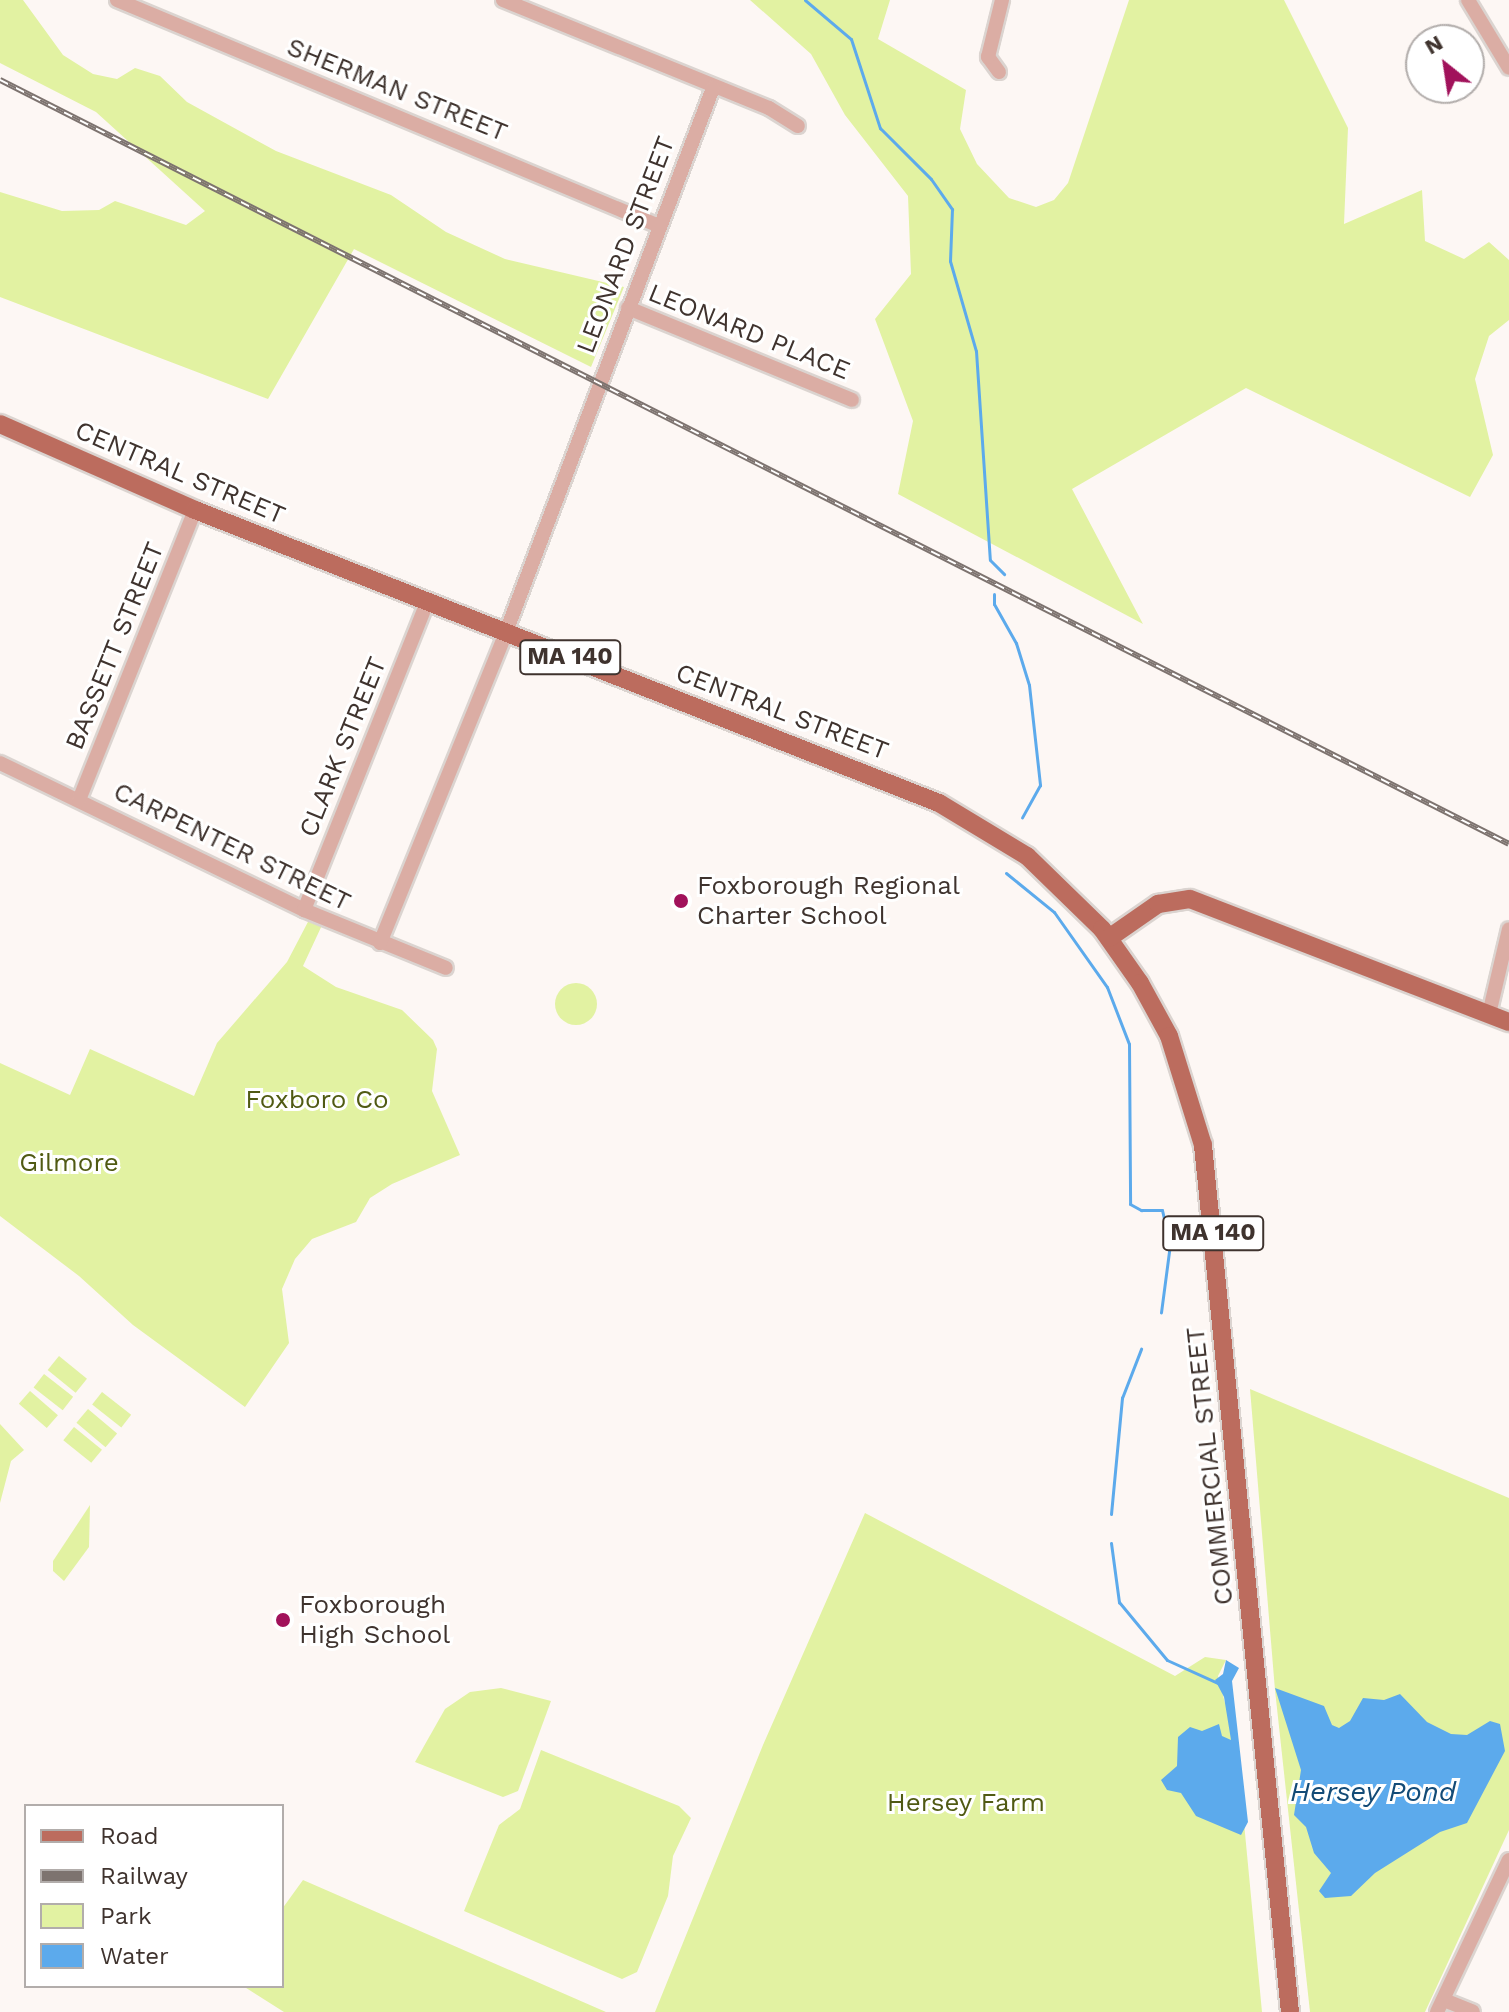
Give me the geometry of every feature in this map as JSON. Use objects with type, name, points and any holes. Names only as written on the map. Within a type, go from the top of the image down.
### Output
[{"type":"main road","name":"CENTRAL STREET","points":[[0,424],[195,510],[957,811],[1044,869],[1109,938]]},
{"type":"main road","points":[[1109,938],[1158,904],[1190,899],[1509,1022]]},
{"type":"main road","name":"COMMERCIAL STREET","points":[[1109,938],[1146,992],[1174,1047],[1203,1145],[1290,2012]]},
{"type":"street","name":"SHERMAN STREET","points":[[117,0],[659,226]]},
{"type":"street","points":[[503,0],[713,88],[769,108],[798,126]]},
{"type":"street","points":[[999,72],[988,57],[1002,0]]},
{"type":"street","points":[[1468,0],[1509,68]]},
{"type":"street","name":"LEONARD STREET","points":[[380,943],[506,632],[713,88]]},
{"type":"street","name":"LEONARD PLACE","points":[[628,308],[852,400]]},
{"type":"street","name":"BASSETT STREET","points":[[79,800],[195,510]]},
{"type":"street","name":"CLARK STREET","points":[[304,910],[427,603]]},
{"type":"street","name":"CARPENTER STREET","points":[[0,763],[304,910],[446,968]]},
{"type":"street","points":[[1489,1014],[1509,929]]},
{"type":"street","points":[[1473,2012],[1440,2006],[1509,1860]]},
{"type":"green space","points":[[0,0],[23,0],[63,55],[93,74],[117,79],[135,68],[160,76],[187,102],[276,151],[391,195],[446,232],[505,259],[624,287],[591,367],[354,249],[268,399],[0,297],[0,192],[62,211],[99,210],[115,201],[186,225],[205,211],[96,112],[0,63]]},
{"type":"green space","points":[[750,0],[890,0],[878,39],[966,90],[960,129],[977,164],[1009,198],[1036,207],[1054,200],[1068,183],[1129,0],[1284,0],[1348,128],[1344,224],[1422,190],[1425,241],[1464,259],[1489,242],[1509,260],[1509,320],[1489,336],[1475,379],[1493,455],[1470,497],[1246,388],[1072,489],[1143,624],[898,494],[913,421],[875,319],[911,274],[908,196],[845,115],[811,54]]},
{"type":"green space","name":"Foxboro Co","points":[[310,918],[323,923],[303,966],[336,987],[402,1010],[433,1040],[437,1049],[432,1091],[460,1155],[392,1184],[370,1198],[356,1222],[312,1239],[295,1259],[282,1289],[289,1343],[245,1407],[133,1325],[79,1276],[0,1216],[0,1063],[70,1095],[90,1049],[194,1096],[217,1043],[287,962]]},
{"type":"green space","points":[[576,983],[591,989],[597,1004],[591,1019],[576,1025],[561,1019],[555,1004],[561,989]]},
{"type":"green space","points":[[59,1356],[87,1379],[76,1393],[48,1370]]},
{"type":"green space","points":[[44,1374],[73,1397],[63,1410],[34,1387]]},
{"type":"green space","points":[[1250,1389],[1509,1498],[1509,1830],[1425,2012],[1310,2012],[1275,1690]]},
{"type":"green space","points":[[30,1391],[58,1415],[47,1428],[19,1404]]},
{"type":"green space","points":[[102,1392],[131,1415],[121,1427],[92,1405]]},
{"type":"green space","points":[[88,1409],[117,1433],[106,1447],[76,1423]]},
{"type":"green space","points":[[0,1424],[24,1450],[11,1461],[0,1503]]},
{"type":"green space","points":[[74,1427],[102,1450],[91,1463],[63,1440]]},
{"type":"green space","points":[[90,1505],[89,1547],[64,1581],[53,1571],[53,1561]]},
{"type":"green space","name":"Hersey Farm","points":[[865,1513],[1175,1676],[1205,1657],[1226,1660],[1218,1676],[1225,1703],[1233,1707],[1262,2012],[655,2012],[763,1745]]},
{"type":"green space","points":[[501,1688],[551,1701],[518,1791],[503,1797],[415,1762],[445,1709],[470,1692]]},
{"type":"green space","points":[[541,1750],[679,1806],[691,1818],[673,1856],[668,1896],[637,1972],[622,1979],[464,1911],[499,1825],[520,1809]]},
{"type":"green space","points":[[303,1880],[606,2012],[284,2012],[246,1988],[284,1988],[284,1906]]},
{"type":"water","name":"Hersey Pond","points":[[1226,1660],[1239,1668],[1232,1681],[1248,1822],[1241,1835],[1196,1816],[1181,1793],[1167,1790],[1161,1780],[1177,1766],[1178,1737],[1190,1727],[1202,1731],[1219,1724],[1222,1736],[1231,1740],[1224,1697],[1215,1680],[1223,1674]]},
{"type":"water","name":"Hersey Pond","points":[[1275,1688],[1324,1706],[1332,1725],[1339,1728],[1350,1721],[1363,1698],[1384,1700],[1400,1694],[1427,1722],[1451,1734],[1467,1735],[1490,1721],[1500,1724],[1505,1751],[1467,1823],[1440,1832],[1375,1873],[1351,1896],[1325,1898],[1319,1891],[1331,1873],[1314,1853],[1306,1827],[1294,1815],[1301,1770]]},
{"type":"waterway","points":[[805,0],[851,39],[880,128],[931,179],[952,209],[950,261],[976,351],[990,560],[1004,574]]},
{"type":"waterway","points":[[994,594],[994,604],[1016,643],[1029,685],[1040,785],[1022,817]]},
{"type":"waterway","points":[[1006,873],[1054,912],[1107,987],[1129,1044],[1130,1204],[1141,1210],[1162,1210],[1170,1244],[1161,1312]]},
{"type":"waterway","points":[[1111,1514],[1122,1398],[1141,1349]]},
{"type":"waterway","points":[[1111,1543],[1119,1602],[1167,1660],[1218,1683]]},
{"type":"railway","points":[[0,80],[1509,844]]},
{"type":"place","name":"Foxborough Regional Charter School","points":[[681,901]]},
{"type":"place","name":"Foxborough High School","points":[[283,1620]]},
{"type":"park label","name":"Gilmore","points":[[69,1163]]}]
